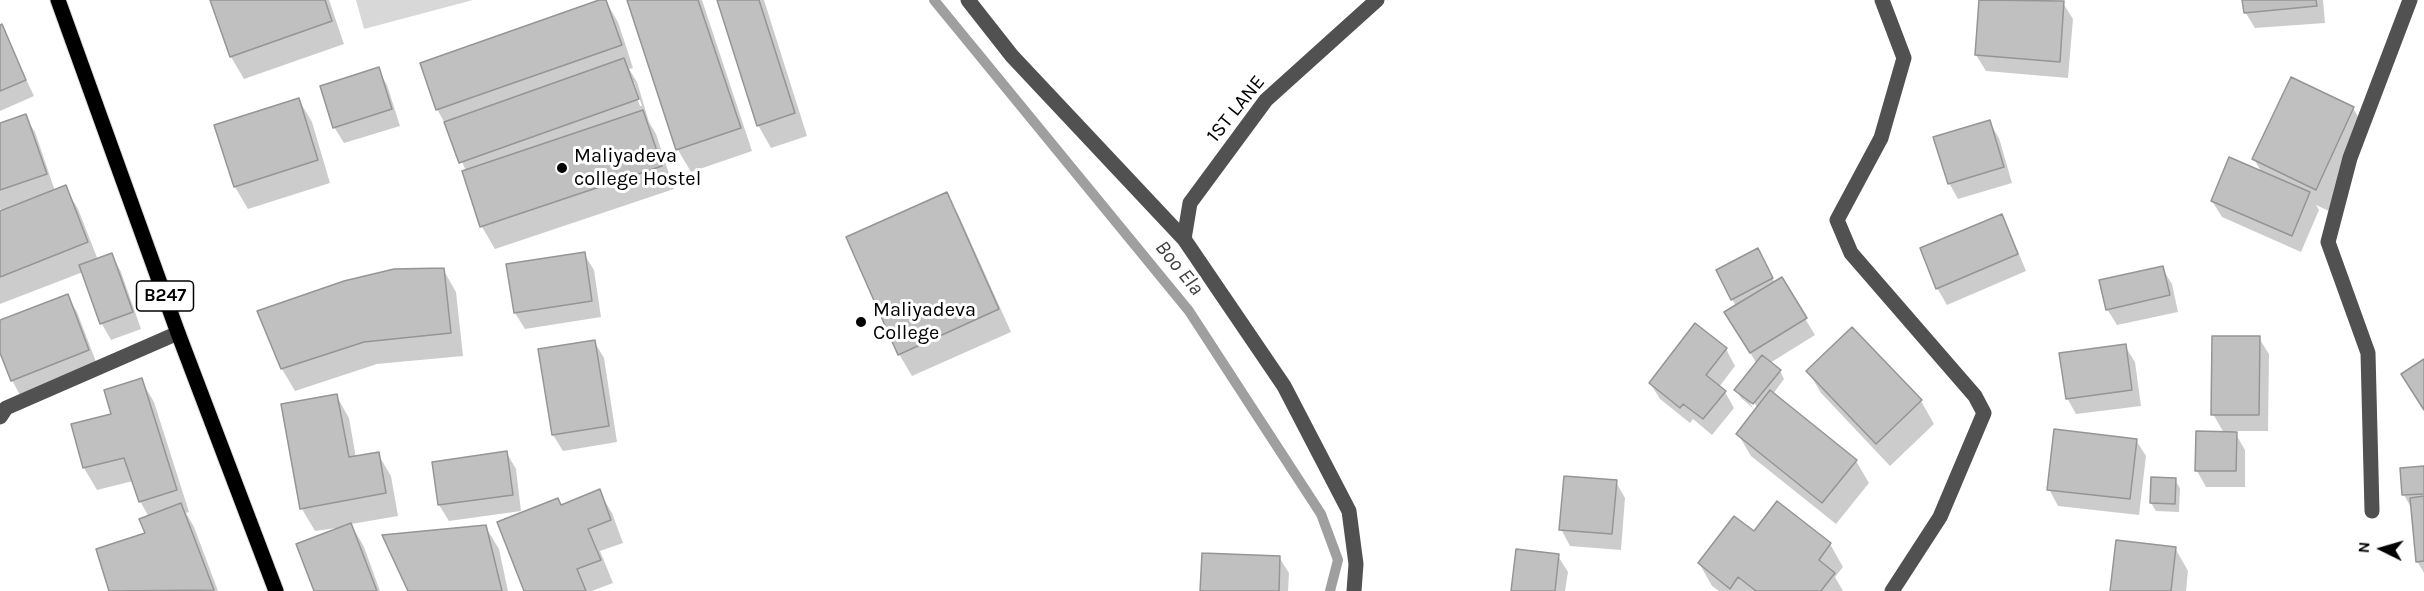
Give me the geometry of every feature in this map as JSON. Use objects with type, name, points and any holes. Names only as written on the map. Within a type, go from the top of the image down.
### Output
[{"type":"main road","name":"B247","points":[[58,0],[178,333],[276,591]]},
{"type":"street","points":[[968,0],[1012,56],[1184,239],[1284,386],[1349,511],[1356,564],[1354,591]]},
{"type":"street","name":"1ST LANE","points":[[1184,239],[1190,203],[1266,100],[1377,0]]},
{"type":"street","points":[[1882,0],[1904,58],[1881,138],[1837,220],[1851,253],[1975,396],[1984,413],[1940,517],[1892,591]]},
{"type":"street","points":[[2372,511],[2368,353],[2328,242],[2350,158],[2410,0]]},
{"type":"street","points":[[0,417],[6,408],[178,333]]},
{"type":"shaded area","points":[[356,0],[473,0],[364,29]]},
{"type":"building","points":[[210,0],[325,0],[332,21],[230,57]]},
{"type":"building","points":[[599,0],[606,0],[622,45],[436,110],[420,63]]},
{"type":"building","points":[[627,0],[698,0],[741,128],[676,150]]},
{"type":"building","points":[[717,0],[759,0],[795,113],[757,126]]},
{"type":"building","points":[[1979,0],[2064,1],[2060,62],[1975,55]]},
{"type":"building","points":[[2242,0],[2316,0],[2317,6],[2244,13]]},
{"type":"building","points":[[2,24],[26,80],[0,91],[0,25]]},
{"type":"building","name":"Maliyadeva college Hostel","points":[[624,58],[639,99],[459,163],[444,122]]},
{"type":"building","points":[[379,67],[392,109],[333,128],[320,86]]},
{"type":"building","points":[[2291,77],[2354,107],[2316,190],[2252,159]]},
{"type":"building","points":[[299,98],[318,160],[234,187],[214,125]]},
{"type":"building","name":"Maliyadeva college Hostel","points":[[643,110],[662,166],[480,227],[462,171]]},
{"type":"building","points":[[26,114],[47,174],[0,190],[0,123]]},
{"type":"building","points":[[1990,120],[2004,167],[1948,184],[1933,137]]},
{"type":"building","points":[[2229,157],[2310,192],[2292,236],[2211,201]]},
{"type":"building","points":[[66,185],[88,242],[0,277],[0,211]]},
{"type":"building","points":[[947,192],[999,309],[898,355],[846,237]]},
{"type":"building","points":[[2002,214],[2018,254],[1936,289],[1920,248]]},
{"type":"building","points":[[1758,248],[1773,278],[1731,300],[1716,270]]},
{"type":"building","points":[[585,252],[592,301],[514,313],[506,264]]},
{"type":"building","points":[[112,253],[133,312],[100,324],[79,265]]},
{"type":"building","points":[[2163,266],[2170,295],[2106,310],[2099,280]]},
{"type":"building","points":[[444,268],[451,333],[364,342],[281,369],[257,311],[344,281],[394,269]]},
{"type":"building","points":[[1782,277],[1807,318],[1750,353],[1724,312]]},
{"type":"building","points":[[68,294],[89,350],[11,381],[0,353],[0,320]]},
{"type":"building","points":[[1695,323],[1727,348],[1706,375],[1726,391],[1703,419],[1683,404],[1680,408],[1649,383]]},
{"type":"building","points":[[1852,327],[1922,400],[1876,444],[1806,371]]},
{"type":"building","points":[[2212,336],[2260,336],[2259,415],[2211,415]]},
{"type":"building","points":[[595,340],[609,426],[552,435],[538,349]]},
{"type":"building","points":[[2126,344],[2132,390],[2066,399],[2059,353]]},
{"type":"building","points":[[1762,355],[1781,370],[1753,404],[1734,390]]},
{"type":"building","points":[[2424,359],[2424,410],[2401,374]]},
{"type":"building","points":[[142,378],[177,490],[139,502],[124,458],[83,468],[71,424],[111,414],[104,390]]},
{"type":"building","points":[[1770,390],[1857,460],[1822,503],[1736,434]]},
{"type":"building","points":[[337,394],[349,457],[379,452],[386,493],[300,509],[281,404]]},
{"type":"building","points":[[2054,429],[2137,439],[2130,499],[2047,490]]},
{"type":"building","points":[[2196,431],[2237,432],[2236,471],[2195,471]]},
{"type":"building","points":[[507,451],[513,495],[438,505],[432,462]]},
{"type":"building","points":[[2424,466],[2424,494],[2402,495],[2400,468]]},
{"type":"building","points":[[1564,476],[1617,480],[1612,534],[1559,530]]},
{"type":"building","points":[[2151,477],[2176,478],[2175,504],[2150,503]]},
{"type":"building","points":[[600,489],[611,520],[588,529],[601,560],[577,569],[586,591],[524,591],[497,522],[558,498],[561,505]]},
{"type":"building","points":[[2424,496],[2424,561],[2416,562],[2410,498]]},
{"type":"building","points":[[1777,501],[1831,543],[1819,560],[1835,573],[1821,591],[1756,591],[1738,577],[1730,589],[1698,563],[1734,516],[1754,531]]},
{"type":"building","points":[[181,503],[214,590],[109,591],[96,549],[145,533],[139,519]]},
{"type":"building","points":[[351,523],[377,591],[314,591],[296,544]]},
{"type":"building","points":[[486,525],[502,591],[408,591],[382,535]]},
{"type":"building","points":[[2116,540],[2176,547],[2171,591],[2110,591]]},
{"type":"building","points":[[1516,549],[1559,554],[1555,591],[1511,591]]},
{"type":"building","points":[[1202,553],[1280,556],[1279,591],[1200,591]]},
{"type":"waterway","name":"Boo Ela","points":[[934,0],[1189,311],[1321,514],[1338,560],[1330,591]]},
{"type":"place","name":"Maliyadeva college Hostel","points":[[562,168]]},
{"type":"place","name":"Maliyadeva College","points":[[861,322]]}]
